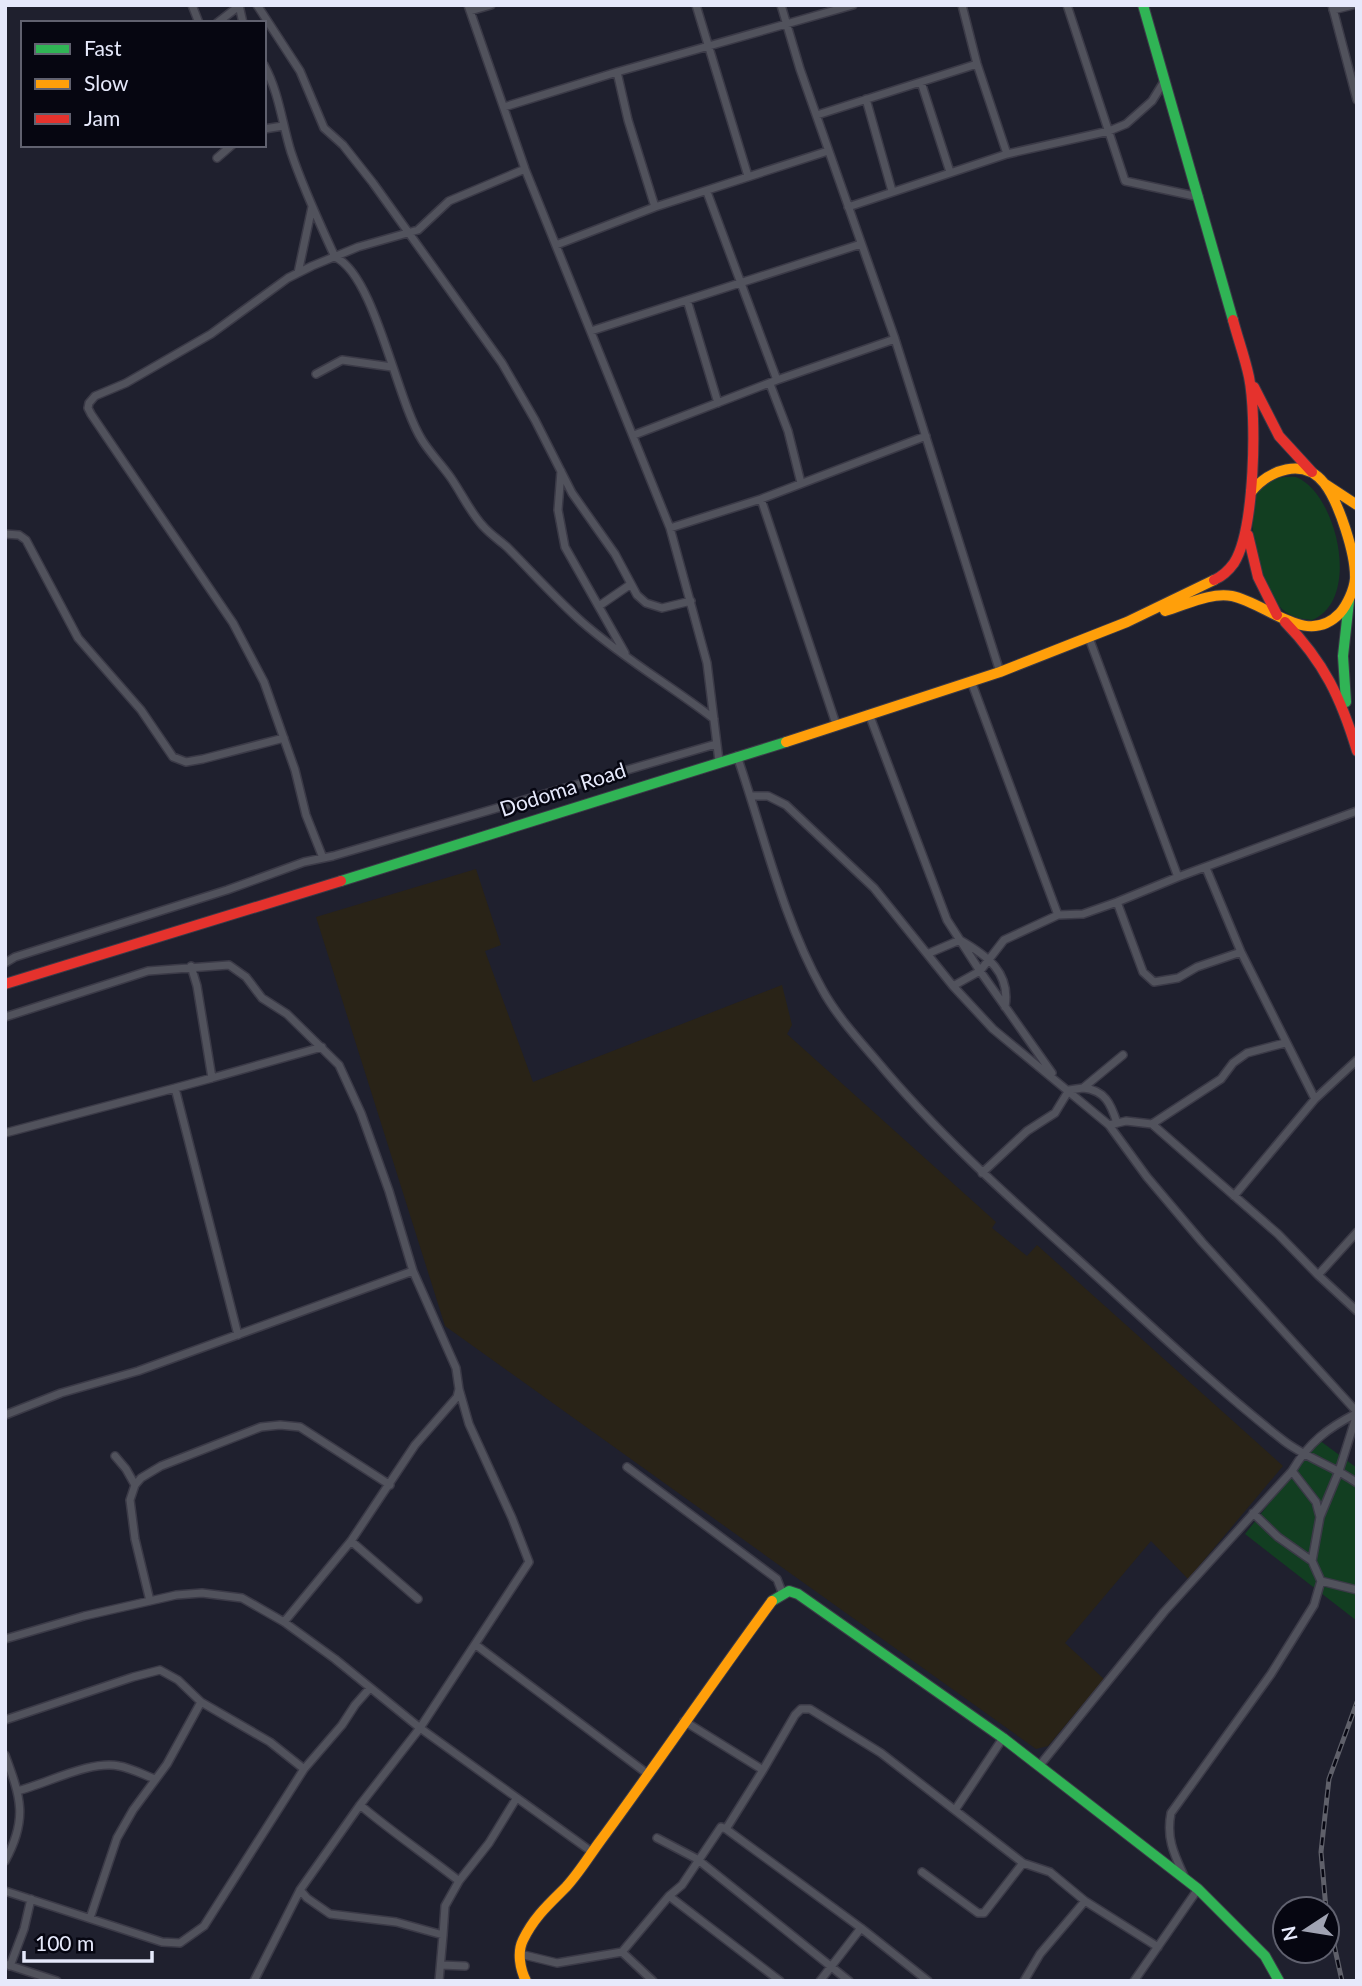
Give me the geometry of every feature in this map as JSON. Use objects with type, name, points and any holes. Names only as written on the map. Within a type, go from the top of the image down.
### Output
[{"type":"main road","points":[[1143,5],[1249,377],[1254,438],[1246,514],[1254,567],[1266,598],[1279,617],[1318,658],[1328,674],[1347,716],[1357,751]]},
{"type":"main road","points":[[1249,377],[1279,436],[1321,480],[1341,521],[1356,577],[1340,613],[1323,624],[1306,626],[1279,617]]},
{"type":"main road","points":[[1249,495],[1259,481],[1278,470],[1298,469],[1321,480],[1357,505]]},
{"type":"main road","name":"Dodoma Road","points":[[5,984],[764,749],[1000,672],[1127,622],[1210,583],[1234,564],[1241,552],[1246,514]]},
{"type":"main road","points":[[1347,716],[1343,656],[1351,591]]},
{"type":"main road","name":"Dodoma Road","points":[[1127,622],[1216,596],[1234,596],[1279,617]]},
{"type":"main road","points":[[522,1980],[522,1944],[542,1909],[568,1885],[773,1599],[782,1592],[789,1591],[1003,1738],[1198,1889],[1265,1956],[1279,1981]]},
{"type":"street","points":[[257,5],[300,71],[324,128],[343,145],[410,233],[496,354],[535,420],[580,507],[615,554],[637,595],[646,603],[662,608],[691,601]]},
{"type":"street","points":[[491,5],[469,8],[525,169],[670,528],[707,663],[719,761]]},
{"type":"street","points":[[695,5],[748,176]]},
{"type":"street","points":[[781,5],[828,151],[895,339],[1000,672]]},
{"type":"street","points":[[504,107],[708,45],[853,5]]},
{"type":"street","points":[[962,5],[977,64],[1007,154]]},
{"type":"street","points":[[1067,5],[1125,181],[1199,197]]},
{"type":"street","points":[[1353,5],[1333,8],[1357,100]]},
{"type":"street","points":[[220,21],[239,6]]},
{"type":"street","points":[[817,115],[977,64]]},
{"type":"street","points":[[266,68],[274,82],[283,126],[312,207],[335,257],[342,260],[356,276],[378,323],[416,429],[481,525],[583,623],[714,719]]},
{"type":"street","points":[[617,72],[628,120],[655,207]]},
{"type":"street","points":[[848,207],[1007,154],[1109,131],[1126,124],[1152,101],[1166,79]]},
{"type":"street","points":[[266,81],[274,82]]},
{"type":"street","points":[[921,82],[950,172]]},
{"type":"street","points":[[866,99],[892,191]]},
{"type":"street","points":[[266,129],[283,126]]},
{"type":"street","points":[[217,158],[230,147]]},
{"type":"street","points":[[556,245],[655,207],[828,151]]},
{"type":"street","points":[[323,858],[306,815],[284,738],[264,682],[233,623],[88,408],[89,403],[95,396],[126,383],[211,334],[298,273],[366,244],[410,233],[427,224],[449,201],[525,169]]},
{"type":"street","points":[[707,192],[757,321],[801,483]]},
{"type":"street","points":[[298,273],[312,207]]},
{"type":"street","points":[[591,331],[861,244]]},
{"type":"street","points":[[687,300],[718,403]]},
{"type":"street","points":[[634,435],[895,339]]},
{"type":"street","points":[[316,374],[342,360],[392,367]]},
{"type":"street","points":[[670,528],[761,499],[926,436]]},
{"type":"street","points":[[561,468],[558,510],[565,547],[627,657]]},
{"type":"street","points":[[761,499],[836,724]]},
{"type":"street","points":[[5,534],[19,535],[26,540],[78,638],[141,710],[173,757],[186,762],[284,738]]},
{"type":"street","points":[[599,606],[631,584]]},
{"type":"street","points":[[1089,638],[1178,877]]},
{"type":"street","points":[[971,681],[1058,915]]},
{"type":"street","points":[[869,714],[947,920],[1057,1080]]},
{"type":"street","points":[[5,962],[227,890],[303,862],[716,744]]},
{"type":"street","points":[[737,756],[785,908],[803,952],[823,992],[902,1092],[982,1172],[1194,1364],[1302,1454],[1339,1471],[1357,1483]]},
{"type":"street","points":[[751,796],[768,796],[786,805],[874,888],[953,986],[993,1029],[1113,1124],[1147,1177],[1357,1413]]},
{"type":"street","points":[[953,986],[980,971],[1004,940],[1058,915],[1083,914],[1357,811]]},
{"type":"street","points":[[1206,868],[1241,952],[1315,1099]]},
{"type":"street","points":[[1117,902],[1143,972],[1154,982],[1178,978],[1197,967],[1241,952]]},
{"type":"street","points":[[927,954],[960,940]]},
{"type":"street","points":[[960,940],[989,959],[1002,980],[1005,1007]]},
{"type":"street","points":[[5,1017],[148,971],[229,965],[246,977],[262,998],[287,1014],[322,1047],[339,1065],[351,1087],[413,1271],[434,1324],[456,1368],[469,1424],[529,1562],[420,1728],[360,1805],[300,1890],[254,1981]]},
{"type":"street","points":[[191,966],[197,986],[212,1078]]},
{"type":"street","points":[[1152,1124],[1222,1079],[1233,1063],[1248,1053],[1285,1043]]},
{"type":"street","points":[[5,1133],[322,1047]]},
{"type":"street","points":[[1083,1088],[1123,1055]]},
{"type":"street","points":[[1234,1196],[1315,1099],[1357,1060]]},
{"type":"street","points":[[175,1088],[238,1335]]},
{"type":"street","points":[[1069,1090],[1094,1089],[1109,1100],[1113,1124]]},
{"type":"street","points":[[982,1172],[1027,1131],[1055,1113],[1069,1090]]},
{"type":"street","points":[[1113,1124],[1126,1121],[1152,1124],[1279,1234],[1357,1311]]},
{"type":"street","points":[[1318,1275],[1357,1232]]},
{"type":"street","points":[[5,1415],[61,1392],[138,1371],[413,1271]]},
{"type":"street","points":[[284,1622],[351,1541],[415,1445],[457,1397],[460,1389]]},
{"type":"street","points":[[1040,1765],[1164,1612],[1292,1471],[1302,1454],[1329,1427],[1357,1413]]},
{"type":"street","points":[[1312,1561],[1320,1517],[1339,1471],[1357,1413]]},
{"type":"street","points":[[150,1601],[130,1500],[135,1485],[149,1472],[184,1455],[261,1427],[300,1427],[390,1485]]},
{"type":"street","points":[[115,1456],[135,1485]]},
{"type":"street","points":[[627,1467],[777,1579],[782,1592]]},
{"type":"street","points":[[1292,1471],[1317,1502],[1320,1517]]},
{"type":"street","points":[[1186,1880],[1170,1845],[1168,1828],[1171,1813],[1272,1674],[1314,1605],[1321,1581],[1312,1561],[1279,1537],[1253,1513]]},
{"type":"street","points":[[351,1541],[418,1599]]},
{"type":"street","points":[[1321,1581],[1357,1590]]},
{"type":"street","points":[[5,1639],[84,1616],[150,1601],[202,1593],[242,1598],[284,1622],[335,1659],[420,1728],[592,1852]]},
{"type":"street","points":[[476,1645],[649,1775]]},
{"type":"street","points":[[5,1720],[160,1670],[178,1680],[201,1702],[270,1741],[304,1769]]},
{"type":"street","points":[[5,1891],[162,1942],[180,1944],[204,1926],[304,1769],[370,1688]]},
{"type":"street","points":[[90,1918],[117,1838],[167,1764],[201,1702]]},
{"type":"street","points":[[726,1829],[795,1715],[806,1707],[881,1754],[1023,1863],[1050,1872],[1085,1901],[1158,1947]]},
{"type":"street","points":[[684,1721],[764,1770]]},
{"type":"street","points":[[955,1810],[1003,1738]]},
{"type":"street","points":[[5,1755],[17,1791],[20,1828],[5,1861]]},
{"type":"street","points":[[17,1791],[108,1765],[119,1766],[155,1779]]},
{"type":"street","points":[[439,1981],[445,1906],[459,1881],[489,1843],[516,1799]]},
{"type":"street","points":[[360,1805],[459,1881]]},
{"type":"street","points":[[520,1954],[557,1963],[622,1952],[669,1896],[682,1885],[721,1827],[861,1928],[928,1981]]},
{"type":"street","points":[[657,1838],[697,1859],[849,1981]]},
{"type":"street","points":[[922,1872],[978,1913],[984,1913],[1023,1863]]},
{"type":"street","points":[[1134,1981],[1198,1889]]},
{"type":"street","points":[[300,1890],[330,1914],[396,1922],[443,1936]]},
{"type":"street","points":[[669,1896],[780,1981]]},
{"type":"street","points":[[31,1899],[24,1929],[8,1965],[57,1981]]},
{"type":"street","points":[[1024,1981],[1040,1954],[1085,1901]]},
{"type":"street","points":[[820,1981],[861,1928]]},
{"type":"street","points":[[622,1952],[653,1981]]},
{"type":"street","points":[[441,1965],[465,1966]]},
{"type":"shaded area","points":[[476,869],[501,945],[485,951],[533,1082],[782,985],[792,1025],[787,1034],[996,1222],[992,1228],[1027,1256],[1037,1245],[1283,1466],[1188,1579],[1151,1541],[1065,1643],[1104,1679],[1048,1746],[1036,1749],[445,1326],[316,917]]},
{"type":"green space","points":[[1296,477],[1311,487],[1323,503],[1338,547],[1340,570],[1336,591],[1327,609],[1312,620],[1289,614],[1274,599],[1261,570],[1253,535],[1252,518],[1258,492],[1274,479]]},
{"type":"green space","points":[[1319,1440],[1357,1468],[1357,1621],[1245,1534]]},
{"type":"railway","points":[[1325,1895],[1321,1852],[1329,1779],[1357,1702]]},
{"type":"railway","points":[[1338,1965],[1342,1981]]},
{"type":"traffic: fast","points":[[1143,5],[1233,320]]},
{"type":"traffic: fast","points":[[1346,702],[1343,656],[1349,601]]},
{"type":"traffic: fast","points":[[341,881],[786,742]]},
{"type":"traffic: fast","points":[[772,1601],[789,1591],[798,1594],[1003,1738],[1198,1889],[1265,1956],[1279,1981]]},
{"type":"traffic: slow","points":[[1165,611],[1207,597],[1224,595],[1245,600],[1301,625],[1314,626],[1327,623],[1343,610],[1353,588],[1355,569],[1341,515],[1324,483],[1306,470],[1286,470],[1267,478],[1251,492]]},
{"type":"traffic: slow","points":[[1325,484],[1357,505]]},
{"type":"traffic: slow","points":[[786,742],[1000,672],[1127,622],[1214,580]]},
{"type":"traffic: slow","points":[[526,1981],[520,1950],[532,1924],[579,1871],[772,1601]]},
{"type":"traffic: jam","points":[[1214,580],[1234,563],[1241,547],[1250,500],[1252,395],[1233,320]]},
{"type":"traffic: jam","points":[[1254,387],[1279,436],[1312,472]]},
{"type":"traffic: jam","points":[[1248,535],[1258,577],[1277,615]]},
{"type":"traffic: jam","points":[[1285,622],[1321,666],[1330,682],[1357,751]]},
{"type":"traffic: jam","points":[[5,984],[341,881]]}]
